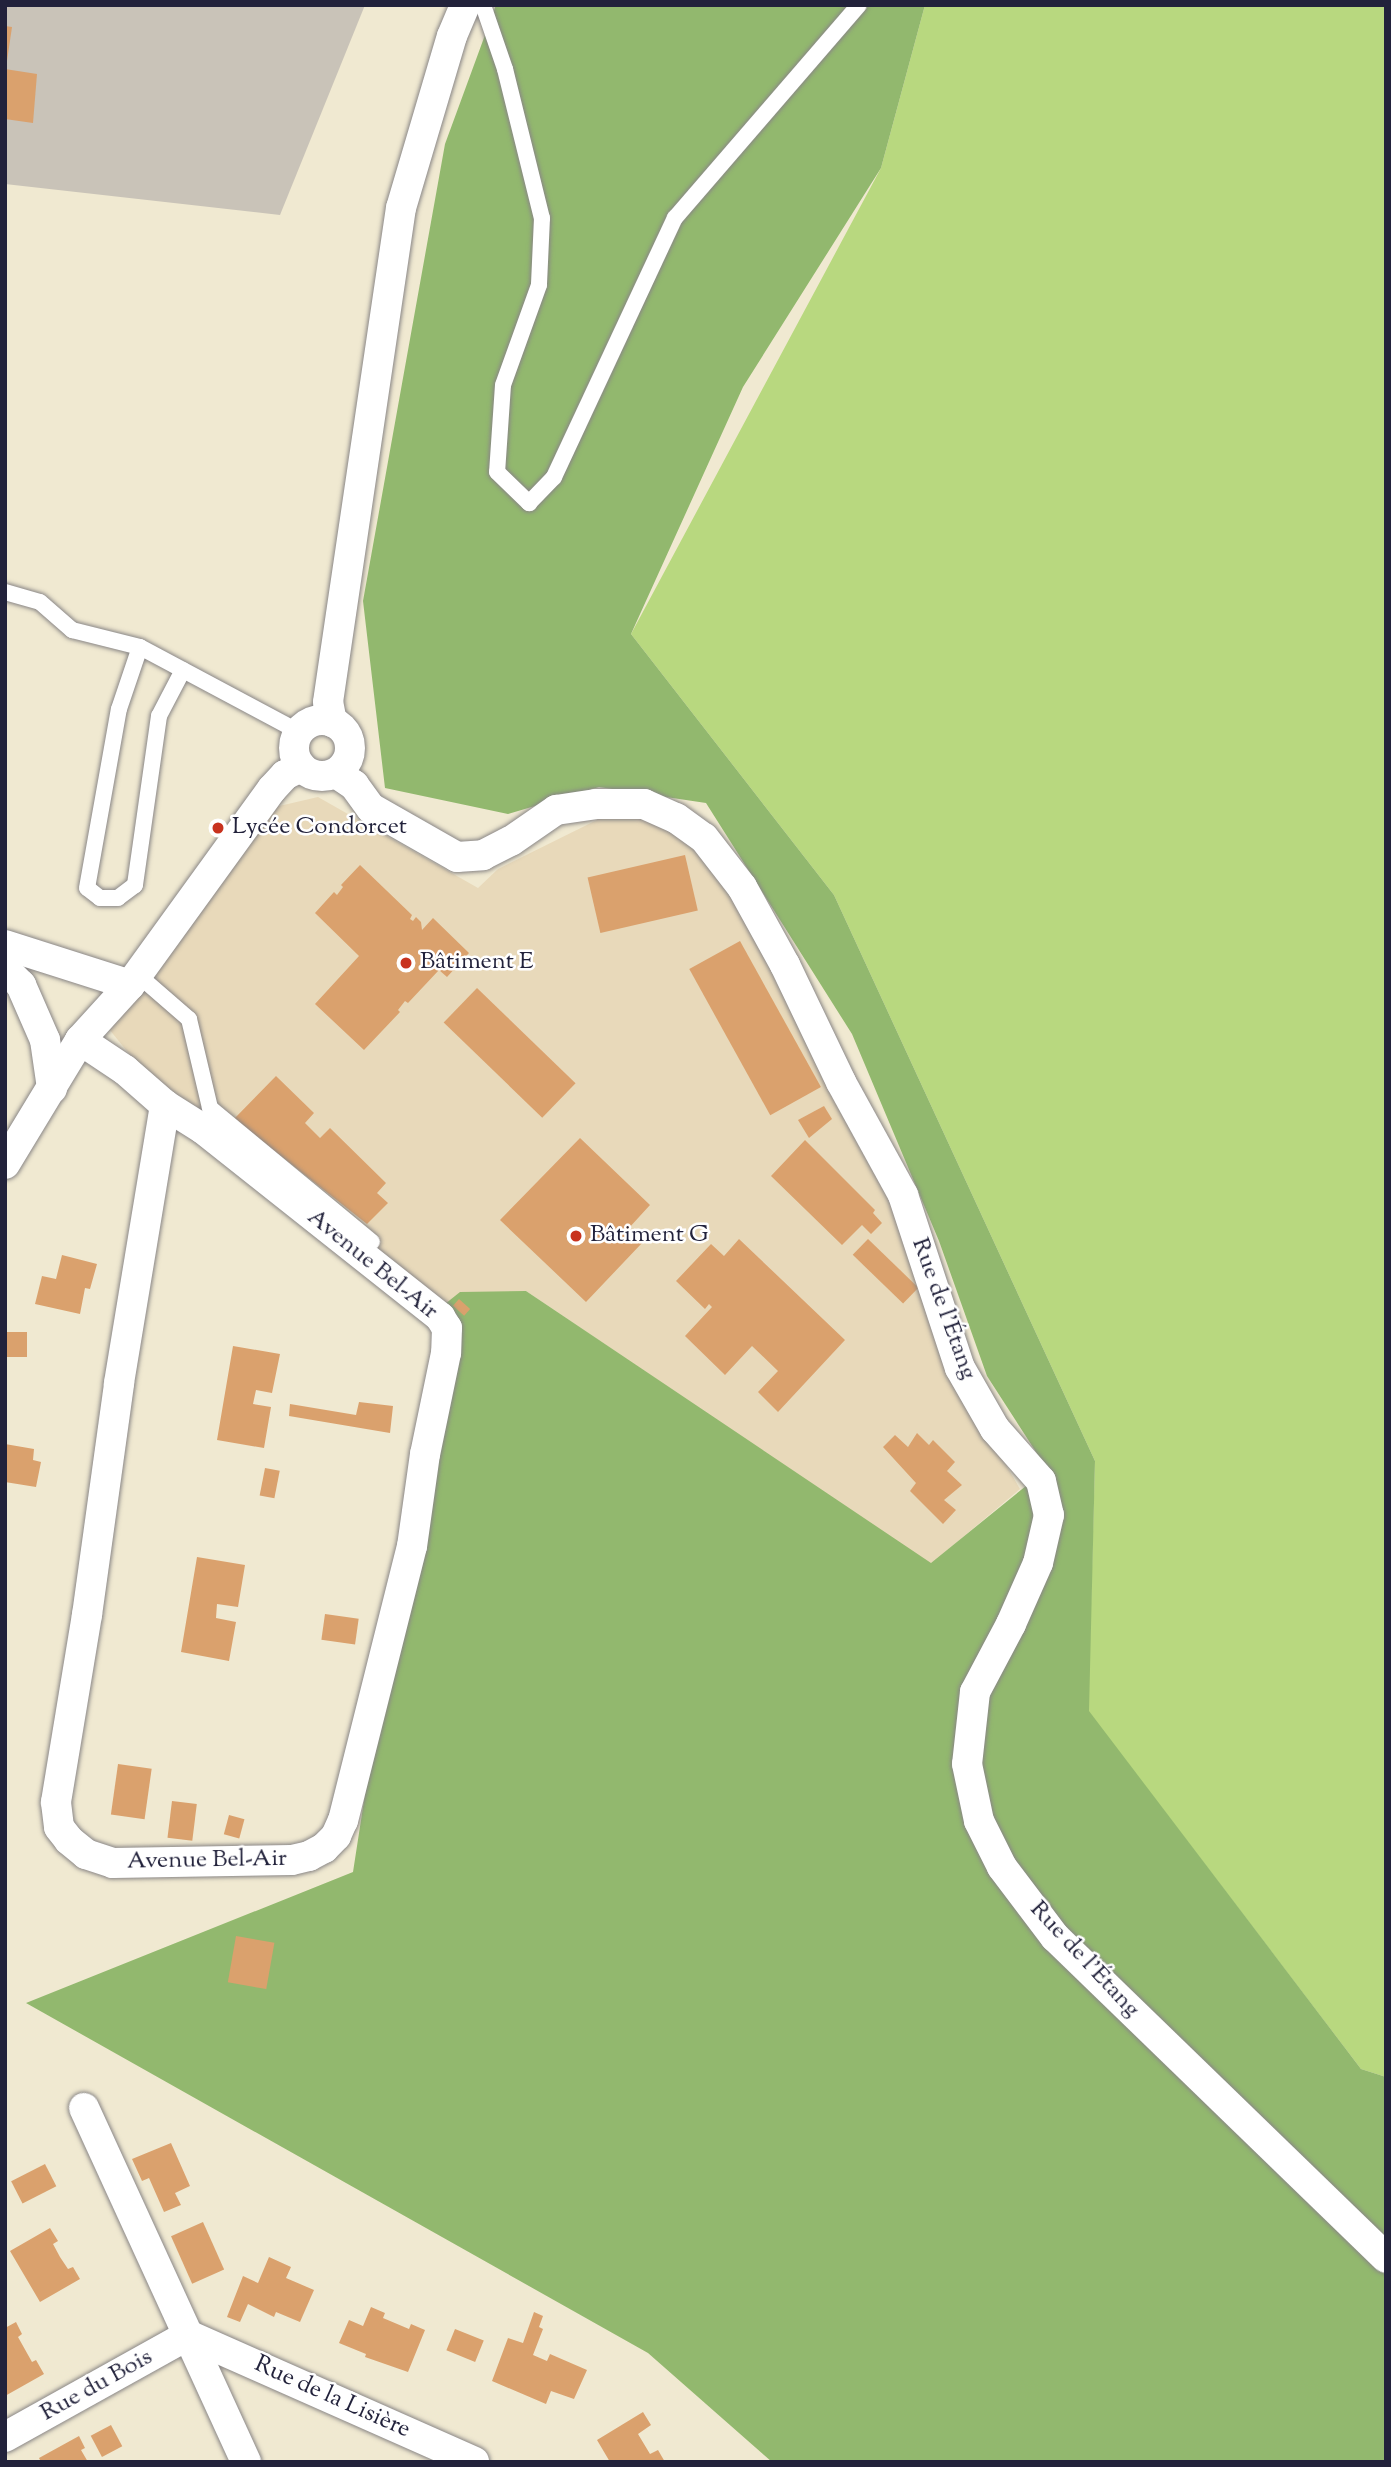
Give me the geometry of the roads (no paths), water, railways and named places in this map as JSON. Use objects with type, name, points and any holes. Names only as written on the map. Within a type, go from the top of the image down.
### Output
[{"type":"street","points":[[332,722],[328,702],[401,208],[452,36],[465,5]]},
{"type":"street","points":[[314,721],[332,722],[342,728],[350,747],[349,757],[336,773],[323,777],[301,767],[294,750],[299,732],[314,721]]},
{"type":"street","points":[[5,1164],[80,1040],[134,979],[272,789],[285,775],[301,767]]},
{"type":"street","name":"Rue de l'Étang","points":[[336,773],[354,785],[371,808],[457,857],[483,855],[511,841],[556,810],[596,804],[644,804],[676,818],[704,838],[742,887],[785,965],[841,1082],[903,1195],[960,1368],[995,1429],[1041,1481],[1049,1515],[1038,1563],[1012,1624],[975,1692],[967,1764],[979,1821],[1002,1867],[1055,1937],[1386,2258]]},
{"type":"street","points":[[5,945],[134,979]]},
{"type":"street","points":[[5,969],[21,985],[45,1040],[52,1088]]},
{"type":"street","name":"Avenue Bel-Air","points":[[80,1040],[125,1070],[165,1105],[214,1138],[440,1317],[447,1328],[446,1353],[425,1454],[412,1546],[343,1819],[337,1836],[324,1848],[309,1856],[291,1860],[113,1863],[86,1854],[69,1840],[59,1827],[57,1802],[88,1615],[119,1383],[165,1105]]},
{"type":"street","points":[[83,2108],[246,2462]]},
{"type":"street","name":"Rue du Bois","points":[[5,2437],[188,2335]]},
{"type":"street","name":"Rue de la Lisière","points":[[188,2335],[474,2462]]},
{"type":"lane","points":[[483,5],[505,69],[542,218],[539,285],[503,385],[497,472],[530,503],[554,477],[675,218],[859,5]]},
{"type":"lane","points":[[5,592],[40,602],[72,630],[141,647],[299,732]]},
{"type":"lane","points":[[141,647],[119,709],[87,888],[100,898],[118,898],[135,885],[159,716],[183,670]]},
{"type":"lane","points":[[134,979],[189,1019],[210,1108],[372,1242]]},
{"type":"place","name":"Lycée Condorcet","points":[[218,828]]},
{"type":"place","name":"Bâtiment E","points":[[406,963]]},
{"type":"place","name":"Bâtiment G","points":[[576,1236]]}]
